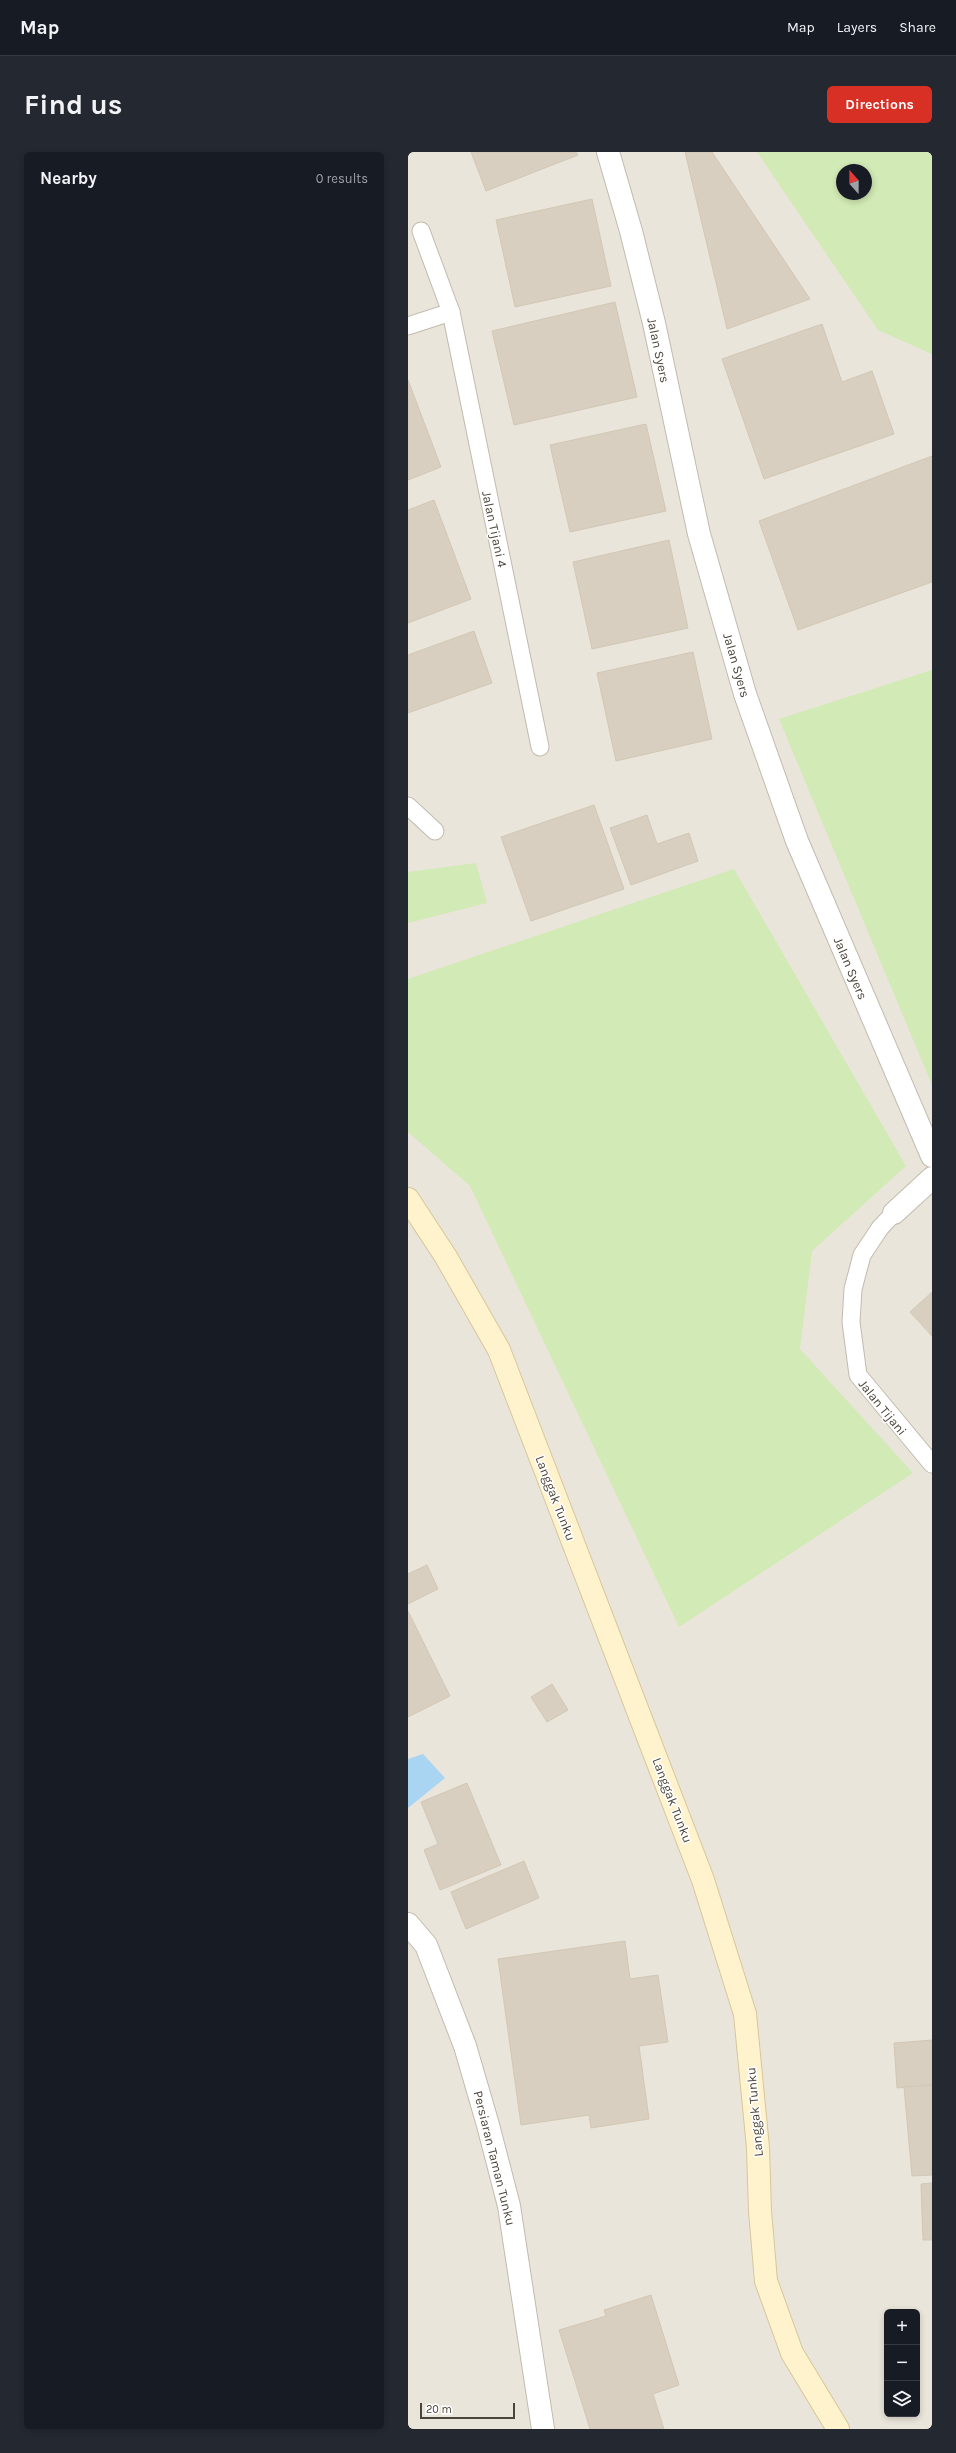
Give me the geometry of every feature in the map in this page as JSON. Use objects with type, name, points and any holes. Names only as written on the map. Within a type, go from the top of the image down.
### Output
[{"type":"street","name":"Jalan Syers","points":[[608,152],[654,323],[699,534],[744,694],[797,841],[932,1156]]},
{"type":"street","name":"Jalan Tijani","points":[[894,1213],[932,1178]]},
{"type":"street","name":"Langgak Tunku","points":[[408,1199],[446,1257],[499,1350],[703,1880],[745,2014],[758,2148],[760,2211],[766,2281],[792,2353],[838,2429]]},
{"type":"street","name":"Persiaran Taman Tunku","points":[[408,1924],[426,1945],[465,2046],[510,2206],[543,2429]]},
{"type":"lane","name":"Jalan Tijani 4","points":[[421,231],[451,312],[540,747]]},
{"type":"lane","points":[[408,326],[451,312]]},
{"type":"lane","points":[[408,806],[435,831]]},
{"type":"lane","name":"Jalan Tijani","points":[[894,1213],[880,1228],[862,1255],[853,1289],[851,1322],[858,1375],[892,1419],[932,1464]]},
{"type":"shaded area","points":[[408,152],[932,152],[932,2429],[408,2429]]},
{"type":"green space","points":[[757,152],[932,152],[932,354],[878,330]]},
{"type":"green space","points":[[932,670],[932,1085],[779,719]]},
{"type":"green space","points":[[476,863],[487,903],[408,923],[408,872]]},
{"type":"green space","points":[[734,869],[906,1166],[812,1251],[800,1349],[913,1473],[679,1627],[470,1186],[408,1132],[408,979]]},
{"type":"water","points":[[423,1754],[445,1778],[408,1808],[408,1759]]},
{"type":"building","points":[[471,152],[576,152],[578,155],[486,191]]},
{"type":"building","points":[[685,152],[712,152],[810,299],[727,329]]},
{"type":"building","points":[[592,199],[611,286],[515,307],[496,220]]},
{"type":"building","points":[[615,302],[637,397],[514,425],[492,331]]},
{"type":"building","points":[[822,324],[842,382],[872,371],[894,434],[764,479],[722,359]]},
{"type":"building","points":[[408,380],[441,467],[408,480]]},
{"type":"building","points":[[646,424],[666,511],[570,532],[550,445]]},
{"type":"building","points":[[932,456],[932,582],[798,630],[759,521]]},
{"type":"building","points":[[434,500],[471,599],[408,623],[408,510]]},
{"type":"building","points":[[669,540],[688,628],[592,649],[573,562]]},
{"type":"building","points":[[474,631],[492,683],[408,713],[408,655]]},
{"type":"building","points":[[693,652],[712,739],[616,761],[597,673]]},
{"type":"building","points":[[594,805],[624,889],[531,921],[501,837]]},
{"type":"building","points":[[647,815],[657,844],[689,833],[698,861],[631,885],[610,828]]},
{"type":"building","points":[[932,1292],[932,1336],[910,1312]]},
{"type":"building","points":[[427,1565],[438,1589],[408,1604],[408,1574]]},
{"type":"building","points":[[408,1611],[450,1696],[408,1717]]},
{"type":"building","points":[[552,1684],[568,1710],[547,1722],[531,1697]]},
{"type":"building","points":[[467,1783],[501,1865],[440,1890],[424,1850],[438,1844],[421,1802]]},
{"type":"building","points":[[524,1861],[539,1898],[466,1929],[451,1892]]},
{"type":"building","points":[[625,1941],[630,1979],[658,1975],[668,2042],[639,2046],[649,2119],[591,2128],[589,2115],[521,2125],[498,1959]]},
{"type":"building","points":[[932,2040],[932,2085],[897,2088],[894,2043]]},
{"type":"building","points":[[932,2085],[932,2175],[912,2176],[904,2087]]},
{"type":"building","points":[[932,2183],[932,2240],[923,2240],[921,2184]]},
{"type":"building","points":[[651,2295],[679,2385],[653,2394],[664,2429],[590,2429],[559,2330],[606,2316],[604,2310]]}]
